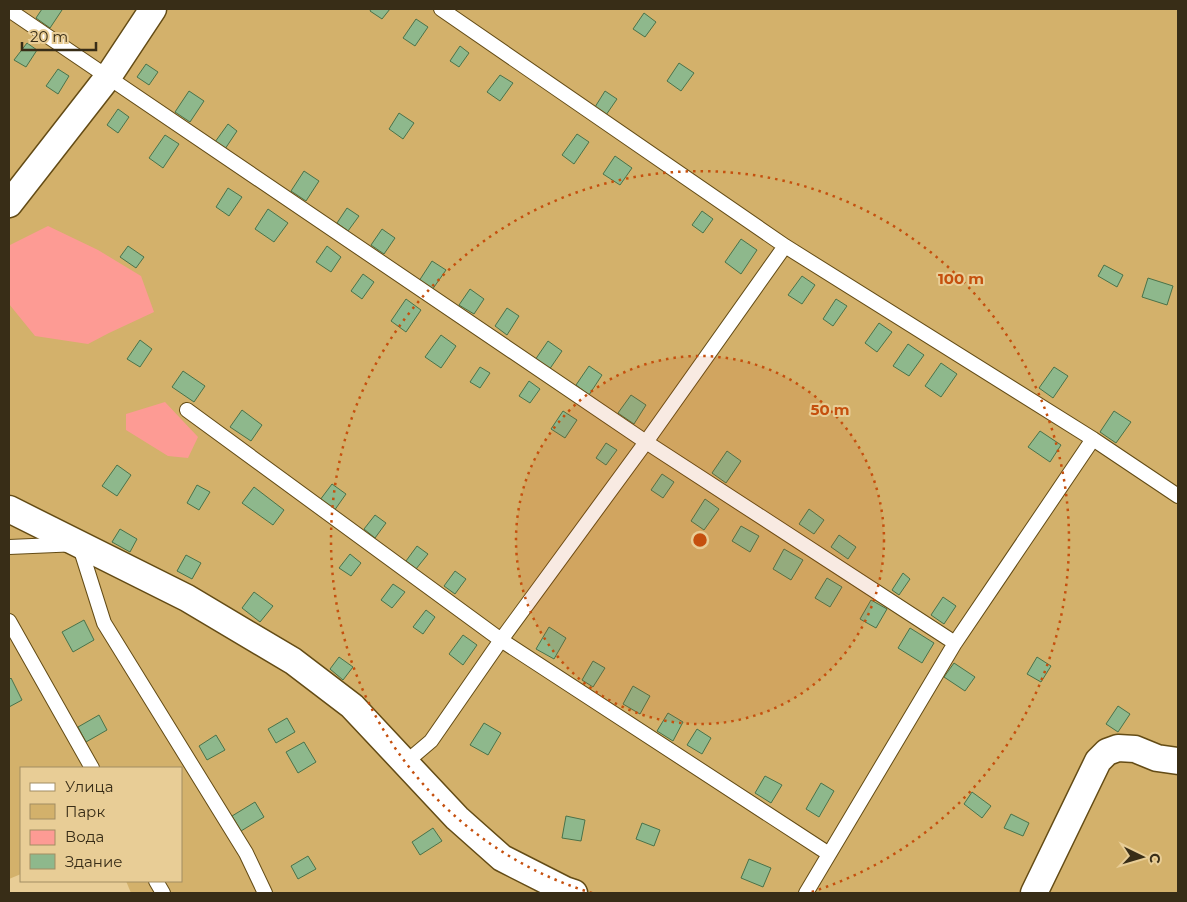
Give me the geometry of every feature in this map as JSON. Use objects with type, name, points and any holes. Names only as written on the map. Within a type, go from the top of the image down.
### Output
[{"type":"street","points":[[9,204],[108,76],[153,9]]},
{"type":"street","points":[[9,509],[187,598],[293,661],[352,706],[457,818],[502,858],[574,893]]},
{"type":"street","points":[[1034,893],[1098,761],[1107,752],[1118,748],[1135,749],[1157,758],[1178,762]]},
{"type":"lane","points":[[441,9],[785,246],[1093,439],[1178,496]]},
{"type":"lane","points":[[9,10],[646,442],[955,643]]},
{"type":"lane","points":[[405,763],[431,742],[501,640],[646,442],[785,246]]},
{"type":"lane","points":[[187,410],[501,640],[829,854]]},
{"type":"lane","points":[[806,893],[955,643],[1093,439]]},
{"type":"lane","points":[[9,546],[79,544],[104,623],[240,845],[265,893]]},
{"type":"lane","points":[[9,621],[91,767]]},
{"type":"lane","points":[[157,882],[163,893]]},
{"type":"green space","points":[[9,9],[1178,9],[1178,893],[131,893],[126,882],[182,882],[182,767],[20,767],[20,874],[9,879]]},
{"type":"water","points":[[48,226],[98,250],[141,276],[154,312],[88,344],[35,336],[9,304],[10,245]]},
{"type":"water","points":[[165,402],[198,437],[188,458],[168,456],[126,430],[126,414]]},
{"type":"building","points":[[42,9],[62,10],[50,28],[36,18]]},
{"type":"building","points":[[371,9],[390,9],[382,19],[370,11]]},
{"type":"building","points":[[644,13],[656,22],[645,37],[633,29]]},
{"type":"building","points":[[416,19],[428,27],[415,46],[403,38]]},
{"type":"building","points":[[27,43],[37,50],[26,67],[14,60]]},
{"type":"building","points":[[460,46],[469,53],[459,67],[450,61]]},
{"type":"building","points":[[679,63],[694,73],[681,91],[667,81]]},
{"type":"building","points":[[146,64],[158,72],[149,85],[137,77]]},
{"type":"building","points":[[58,69],[69,76],[58,94],[46,86]]},
{"type":"building","points":[[500,75],[513,83],[500,101],[487,92]]},
{"type":"building","points":[[189,91],[204,101],[190,122],[175,112]]},
{"type":"building","points":[[605,91],[617,99],[606,115],[595,107]]},
{"type":"building","points":[[118,109],[129,117],[118,133],[107,125]]},
{"type":"building","points":[[399,113],[414,123],[403,139],[389,129]]},
{"type":"building","points":[[228,124],[237,131],[225,149],[215,142]]},
{"type":"building","points":[[577,134],[589,142],[574,164],[562,155]]},
{"type":"building","points":[[165,135],[179,144],[163,168],[149,158]]},
{"type":"building","points":[[615,156],[632,168],[620,185],[603,174]]},
{"type":"building","points":[[304,171],[319,181],[306,201],[291,191]]},
{"type":"building","points":[[228,188],[242,197],[229,216],[216,207]]},
{"type":"building","points":[[347,208],[359,216],[348,231],[337,223]]},
{"type":"building","points":[[268,209],[288,223],[274,242],[255,229]]},
{"type":"building","points":[[702,211],[713,219],[703,233],[692,225]]},
{"type":"building","points":[[382,229],[395,238],[384,254],[371,245]]},
{"type":"building","points":[[741,239],[757,250],[741,274],[725,262]]},
{"type":"building","points":[[128,246],[144,257],[136,268],[120,257]]},
{"type":"building","points":[[327,246],[341,257],[331,272],[316,262]]},
{"type":"building","points":[[432,261],[446,270],[432,290],[419,281]]},
{"type":"building","points":[[1104,265],[1123,275],[1117,287],[1098,276]]},
{"type":"building","points":[[363,274],[374,282],[362,299],[351,291]]},
{"type":"building","points":[[802,276],[815,285],[802,304],[788,295]]},
{"type":"building","points":[[1148,278],[1173,286],[1167,305],[1142,297]]},
{"type":"building","points":[[470,289],[484,299],[474,314],[459,305]]},
{"type":"building","points":[[406,299],[421,310],[406,332],[391,321]]},
{"type":"building","points":[[836,299],[847,306],[833,326],[823,319]]},
{"type":"building","points":[[507,308],[519,316],[507,335],[495,326]]},
{"type":"building","points":[[879,323],[892,332],[877,352],[865,343]]},
{"type":"building","points":[[441,335],[456,346],[441,368],[425,357]]},
{"type":"building","points":[[140,340],[152,349],[140,367],[127,359]]},
{"type":"building","points":[[548,341],[562,351],[549,370],[535,360]]},
{"type":"building","points":[[908,344],[924,355],[909,376],[893,366]]},
{"type":"building","points":[[941,363],[957,374],[941,397],[925,386]]},
{"type":"building","points":[[589,366],[602,375],[589,395],[576,385]]},
{"type":"building","points":[[480,367],[490,373],[480,388],[470,382]]},
{"type":"building","points":[[1054,367],[1068,376],[1053,398],[1039,388]]},
{"type":"building","points":[[183,371],[205,386],[194,402],[172,387]]},
{"type":"building","points":[[529,381],[540,389],[530,403],[519,396]]},
{"type":"building","points":[[631,395],[646,405],[634,424],[618,413]]},
{"type":"building","points":[[242,410],[262,425],[251,441],[230,427]]},
{"type":"building","points":[[563,411],[577,420],[565,438],[551,429]]},
{"type":"building","points":[[1114,411],[1131,422],[1116,443],[1100,432]]},
{"type":"building","points":[[1040,431],[1061,445],[1050,462],[1028,447]]},
{"type":"building","points":[[606,443],[617,450],[606,465],[596,458]]},
{"type":"building","points":[[727,451],[741,461],[726,483],[712,473]]},
{"type":"building","points":[[117,465],[131,475],[117,496],[102,486]]},
{"type":"building","points":[[662,474],[674,482],[663,498],[651,490]]},
{"type":"building","points":[[332,484],[346,494],[334,511],[320,500]]},
{"type":"building","points":[[197,485],[210,492],[199,510],[187,503]]},
{"type":"building","points":[[254,487],[284,510],[273,525],[242,503]]},
{"type":"building","points":[[705,499],[719,509],[704,530],[691,521]]},
{"type":"building","points":[[809,509],[824,520],[814,534],[799,524]]},
{"type":"building","points":[[375,515],[386,523],[375,538],[364,529]]},
{"type":"building","points":[[741,526],[759,536],[750,552],[732,541]]},
{"type":"building","points":[[120,529],[137,539],[130,552],[112,542]]},
{"type":"building","points":[[839,535],[856,547],[848,559],[831,547]]},
{"type":"building","points":[[417,546],[428,554],[416,569],[406,561]]},
{"type":"building","points":[[784,549],[803,560],[791,580],[773,569]]},
{"type":"building","points":[[350,554],[361,563],[351,576],[339,568]]},
{"type":"building","points":[[186,555],[201,563],[192,579],[177,571]]},
{"type":"building","points":[[455,571],[466,579],[455,594],[444,586]]},
{"type":"building","points":[[903,573],[910,579],[899,595],[892,590]]},
{"type":"building","points":[[827,578],[842,587],[830,607],[815,598]]},
{"type":"building","points":[[393,584],[405,592],[392,608],[381,600]]},
{"type":"building","points":[[254,592],[273,606],[260,622],[242,608]]},
{"type":"building","points":[[943,597],[956,606],[944,624],[931,615]]},
{"type":"building","points":[[871,600],[887,609],[876,628],[860,619]]},
{"type":"building","points":[[426,610],[435,617],[423,634],[413,627]]},
{"type":"building","points":[[84,620],[94,640],[73,652],[62,632]]},
{"type":"building","points":[[549,627],[566,638],[554,659],[536,649]]},
{"type":"building","points":[[910,628],[934,643],[922,663],[898,648]]},
{"type":"building","points":[[463,635],[477,645],[463,665],[449,654]]},
{"type":"building","points":[[339,657],[353,667],[343,680],[330,669]]},
{"type":"building","points":[[1037,657],[1051,666],[1041,682],[1027,674]]},
{"type":"building","points":[[593,661],[605,668],[593,687],[582,680]]},
{"type":"building","points":[[954,663],[975,677],[965,691],[944,677]]},
{"type":"building","points":[[11,678],[22,700],[9,707],[9,680]]},
{"type":"building","points":[[633,686],[650,696],[640,714],[623,704]]},
{"type":"building","points":[[1118,706],[1130,714],[1118,732],[1106,724]]},
{"type":"building","points":[[668,713],[683,722],[673,741],[657,731]]},
{"type":"building","points":[[99,715],[107,730],[86,742],[78,727]]},
{"type":"building","points":[[287,718],[295,732],[276,743],[268,729]]},
{"type":"building","points":[[484,723],[501,733],[488,755],[470,745]]},
{"type":"building","points":[[697,729],[711,738],[702,754],[687,745]]},
{"type":"building","points":[[216,735],[225,750],[207,760],[199,746]]},
{"type":"building","points":[[304,742],[316,762],[298,773],[286,752]]},
{"type":"building","points":[[765,776],[782,785],[771,803],[755,793]]},
{"type":"building","points":[[821,783],[834,791],[819,817],[806,809]]},
{"type":"building","points":[[972,792],[991,806],[982,818],[964,804]]},
{"type":"building","points":[[255,802],[264,817],[241,831],[232,816]]},
{"type":"building","points":[[1011,814],[1029,823],[1023,836],[1004,828]]},
{"type":"building","points":[[566,816],[585,820],[581,841],[562,838]]},
{"type":"building","points":[[642,823],[660,830],[654,846],[636,839]]},
{"type":"building","points":[[433,828],[442,841],[420,855],[412,842]]},
{"type":"building","points":[[308,856],[316,869],[298,879],[291,866]]},
{"type":"building","points":[[749,859],[771,868],[763,887],[741,878]]}]
